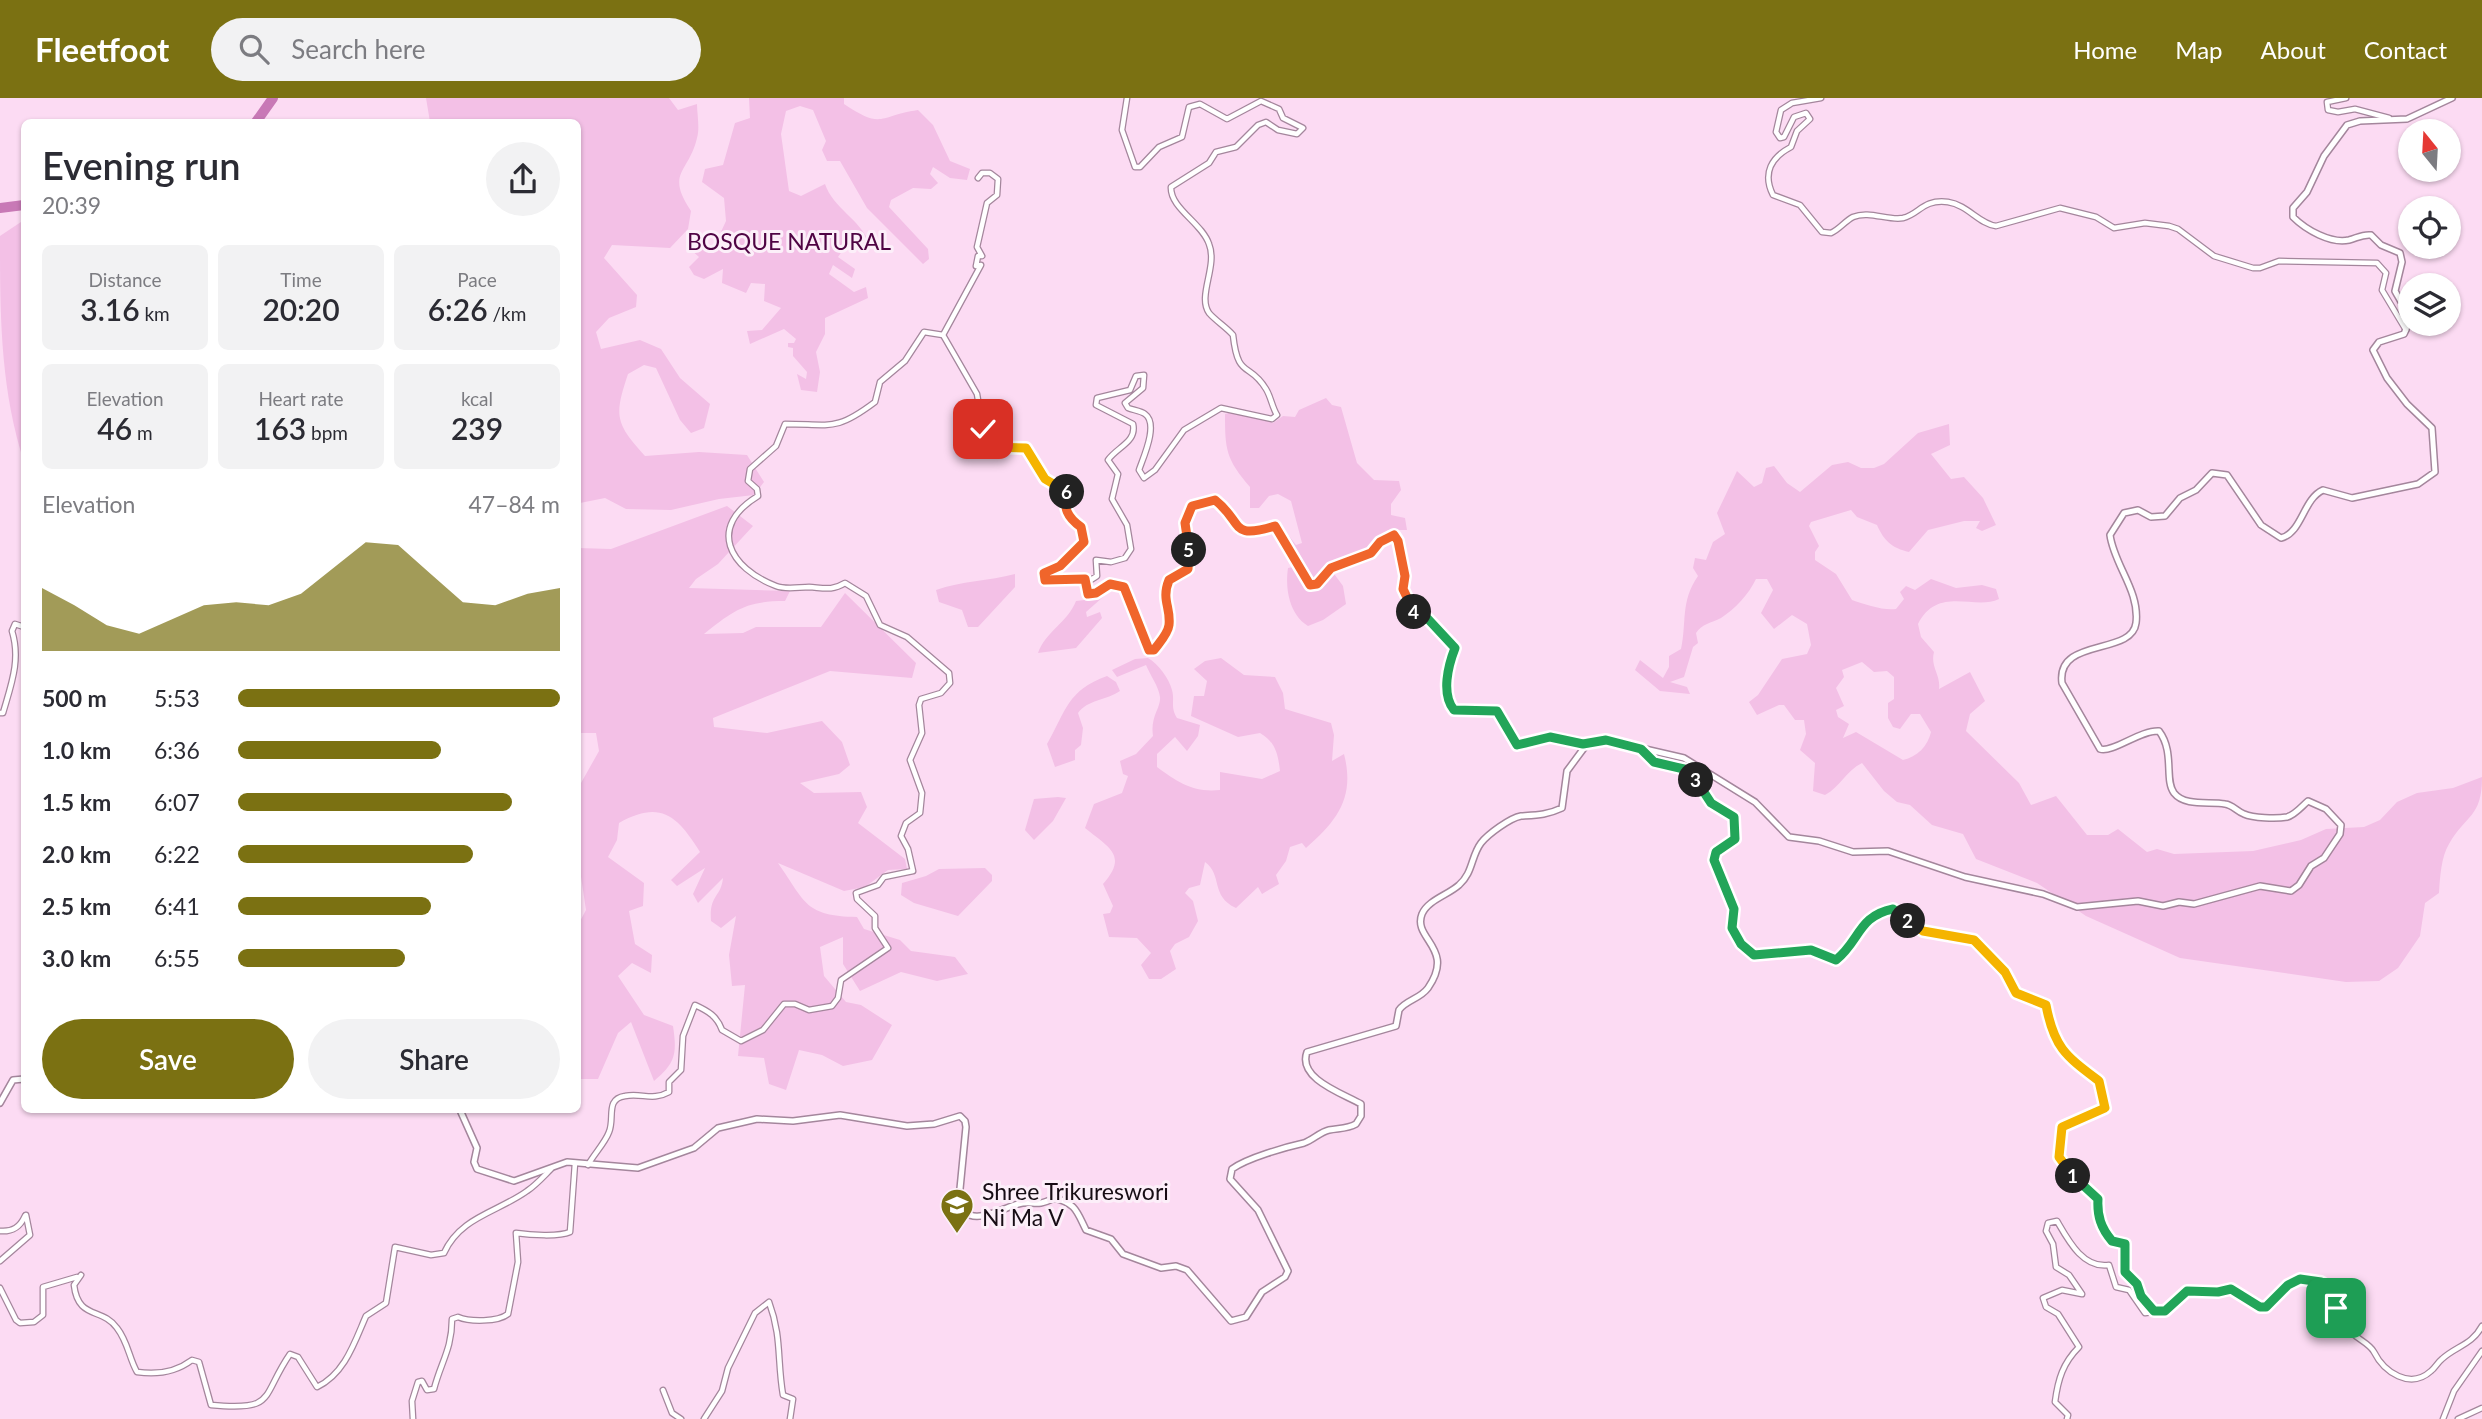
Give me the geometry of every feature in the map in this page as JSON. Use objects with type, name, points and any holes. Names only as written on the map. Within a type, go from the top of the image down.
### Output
[{"type":"street","points":[[1086,583],[1097,576],[1096,560],[1111,562],[1125,558],[1131,549],[1127,526],[1112,499],[1118,474],[1108,460],[1130,440],[1134,428],[1133,424],[1096,405],[1097,398],[1130,390],[1134,386],[1136,376],[1144,375],[1143,388],[1125,403],[1128,408],[1144,413],[1149,419],[1150,435],[1139,470],[1144,478],[1155,470],[1184,430],[1221,408],[1272,419],[1278,415],[1266,389],[1242,368],[1236,357],[1233,335],[1209,312],[1204,296],[1211,274],[1210,245],[1199,225],[1172,199],[1171,187],[1209,163],[1216,152],[1236,147],[1258,125],[1266,122],[1278,130],[1297,134],[1303,128],[1283,118],[1279,109],[1262,101],[1227,119],[1200,104],[1189,107],[1182,137],[1158,147],[1140,167],[1135,167],[1122,130],[1127,98]]},
{"type":"street","points":[[1821,98],[1792,103],[1781,110],[1776,132],[1780,138],[1784,137],[1794,117],[1806,113],[1810,119],[1797,131],[1791,147],[1776,155],[1770,164],[1769,188],[1773,195],[1800,205],[1822,232],[1831,233],[1862,215],[1901,219],[1919,206],[1933,202],[1950,202],[1966,208],[1987,225],[1996,226],[2060,208],[2096,217],[2114,228],[2146,223],[2169,226],[2178,229],[2214,256],[2253,268],[2279,261],[2377,263],[2386,273],[2382,290],[2398,317]]},
{"type":"street","points":[[2346,98],[2327,102],[2328,110],[2338,113],[2355,109],[2398,121]]},
{"type":"street","points":[[2403,119],[2452,98]]},
{"type":"street","points":[[2398,121],[2360,121],[2347,125],[2324,156],[2315,178],[2295,204],[2293,213],[2298,221],[2324,237],[2339,241],[2371,235],[2381,245],[2400,253],[2402,262],[2399,273]]},
{"type":"street","points":[[943,335],[981,265],[976,266],[978,256],[982,256],[977,247],[987,203],[997,195],[998,178],[990,173],[982,173],[978,177]]},
{"type":"street","points":[[2398,279],[2395,291],[2398,296]]},
{"type":"street","points":[[588,1165],[609,1135],[610,1108],[614,1101],[621,1096],[660,1097],[669,1092],[669,1082],[681,1070],[683,1036],[695,1006],[709,1011],[719,1020],[722,1030],[741,1041],[752,1038],[784,1004],[795,1004],[809,1010],[832,1006],[838,999],[841,980],[888,948],[875,928],[875,916],[857,900],[856,893],[878,885],[884,877],[913,871],[908,849],[901,836],[906,823],[920,813],[922,793],[910,760],[922,733],[919,705],[921,699],[941,693],[950,683],[950,673],[907,637],[880,625],[866,596],[845,583],[832,590],[779,588],[760,578],[738,561],[729,546],[727,531],[732,516],[758,496],[757,489],[748,481],[750,469],[776,446],[785,424],[834,426],[857,416],[875,402],[880,382],[905,362],[924,332],[943,335]]},
{"type":"street","points":[[943,335],[977,394],[984,436],[980,441],[985,447],[1026,448],[1045,479],[1067,491],[1064,505],[1070,519],[1081,527],[1084,542],[1060,566],[1044,573],[1045,580],[1085,579],[1088,594],[1096,593],[1110,584],[1124,587],[1149,650],[1154,650],[1169,625],[1164,594],[1169,580],[1188,569],[1190,555],[1185,538],[1185,523],[1192,506],[1215,500],[1226,509],[1234,524],[1251,533],[1275,526],[1310,585],[1317,584],[1331,568],[1371,553],[1380,542],[1394,535],[1398,541],[1405,576],[1403,589],[1414,613],[1428,619],[1455,648],[1448,665],[1446,688],[1454,710],[1497,711],[1517,745],[1550,737],[1583,744],[1606,740],[1684,758],[1722,780],[1760,807],[1773,819],[1780,832],[1788,837],[1819,841],[1853,852],[1888,851],[1965,877],[2043,894],[2077,907],[2138,901],[2163,905],[2179,901],[2194,904],[2260,886],[2291,891],[2299,885],[2311,866],[2324,858],[2337,840],[2341,825],[2314,801],[2308,801],[2294,814],[2280,817],[2247,815],[2230,805],[2202,804],[2175,795],[2169,784],[2170,758],[2159,731],[2129,737],[2109,750],[2100,749],[2069,697],[2061,676],[2066,665],[2082,650],[2114,643],[2132,632],[2136,625],[2130,587],[2110,535],[2124,513],[2138,510],[2151,517],[2165,516],[2180,498],[2196,490],[2212,473],[2218,472],[2227,475],[2261,525],[2281,538],[2292,532],[2312,498],[2323,490],[2352,498],[2418,484],[2432,475],[2436,466],[2432,428],[2386,378],[2373,350],[2379,342],[2398,336]]},
{"type":"street","points":[[0,713],[3,713],[15,674],[17,648],[12,631],[15,624],[21,626]]},
{"type":"street","points":[[461,1113],[463,1122],[472,1134],[477,1169],[514,1181],[557,1164],[639,1168],[694,1148],[718,1128],[757,1119],[793,1121],[840,1115],[907,1126],[934,1124],[960,1116],[965,1121],[965,1127],[959,1199],[961,1209],[967,1215],[977,1218],[1020,1203],[1040,1205],[1054,1198],[1070,1202],[1079,1212],[1086,1230],[1111,1239],[1123,1254],[1161,1268],[1176,1266],[1187,1270],[1231,1321],[1241,1319],[1262,1292],[1285,1277],[1287,1271],[1258,1210],[1230,1179],[1232,1169],[1244,1161],[1277,1153],[1289,1144],[1315,1138],[1327,1130],[1356,1124],[1361,1116],[1361,1104],[1312,1076],[1307,1068],[1307,1052],[1396,1026],[1398,1010],[1420,996],[1438,967],[1438,957],[1421,925],[1421,915],[1428,905],[1460,884],[1472,867],[1477,849],[1486,838],[1519,816],[1541,816],[1562,808],[1567,771],[1591,742]]},
{"type":"street","points":[[1641,749],[1654,762],[1684,769],[1703,787],[1711,803],[1734,817],[1735,839],[1716,852],[1714,860],[1734,909],[1732,928],[1741,944],[1754,955],[1811,950],[1836,960],[1847,951],[1860,927],[1877,912],[1893,909],[1923,931],[1974,940],[2005,972],[2016,993],[2046,1005],[2052,1035],[2082,1072],[2099,1081],[2105,1108],[2062,1127],[2059,1157],[2083,1187],[2098,1199],[2099,1221],[2112,1241],[2125,1244],[2125,1272],[2137,1284],[2141,1296],[2154,1311]]},
{"type":"street","points":[[0,1104],[13,1080],[21,1079]]},
{"type":"street","points":[[413,1419],[412,1401],[418,1382],[422,1381],[427,1390],[434,1389],[438,1371],[447,1359],[452,1342],[452,1319],[502,1319],[508,1314],[518,1262],[516,1233],[561,1236],[570,1232],[575,1163]]},
{"type":"street","points":[[0,1288],[16,1320],[20,1323],[34,1322],[43,1315],[43,1287],[69,1282],[81,1275],[74,1285],[80,1306],[105,1317],[117,1326],[137,1372],[152,1374],[180,1368],[192,1360],[199,1362],[211,1405],[241,1408],[266,1397],[274,1388],[290,1354],[298,1357],[317,1387],[326,1383],[347,1359],[366,1316],[386,1303],[395,1247],[431,1255],[444,1252],[450,1239],[480,1214],[525,1193],[557,1164]]},
{"type":"street","points":[[0,1231],[8,1231],[21,1225],[26,1215],[30,1235],[0,1261]]},
{"type":"street","points":[[2067,1419],[2068,1415],[2054,1402],[2057,1382],[2067,1359],[2079,1346],[2058,1314],[2046,1307],[2043,1298],[2062,1290],[2082,1294],[2069,1275],[2056,1267],[2053,1244],[2046,1231],[2048,1223],[2057,1221],[2078,1255],[2100,1266],[2109,1265],[2116,1287],[2129,1290],[2145,1313],[2165,1311],[2187,1291],[2218,1292],[2231,1289],[2260,1307],[2266,1307],[2295,1280],[2321,1282],[2331,1289],[2336,1308],[2347,1327],[2374,1351],[2382,1367],[2398,1378],[2429,1373],[2447,1355],[2471,1342],[2482,1326]]},
{"type":"street","points":[[704,1419],[722,1391],[728,1368],[754,1313],[769,1302],[780,1339],[779,1368],[783,1395],[793,1399],[790,1419]]},
{"type":"street","points":[[2443,1419],[2454,1391],[2482,1351]]},
{"type":"street","points":[[663,1390],[672,1413],[681,1419]]},
{"type":"street","points":[[2458,1419],[2482,1408]]},
{"type":"green space","points":[[426,98],[669,98],[678,110],[697,104],[697,138],[679,180],[683,198],[691,211],[688,229],[670,248],[612,245],[604,258],[637,295],[636,307],[609,318],[596,332],[601,349],[640,340],[661,349],[680,378],[710,404],[704,428],[691,433],[680,420],[656,368],[644,365],[628,374],[619,410],[620,418],[628,435],[645,456],[699,452],[747,455],[764,482],[754,495],[719,499],[671,510],[626,509],[605,498],[581,503],[581,119],[430,119]]},
{"type":"green space","name":"BOSQUE NATURAL","points":[[749,98],[844,98],[844,104],[874,119],[918,110],[933,125],[950,161],[970,169],[967,180],[950,178],[933,167],[930,174],[938,183],[931,189],[913,188],[891,200],[889,207],[928,249],[929,259],[923,264],[867,208],[840,161],[827,161],[822,150],[826,141],[813,110],[800,106],[786,111],[781,134],[789,191],[801,196],[825,184],[834,200],[860,227],[870,244],[857,249],[845,247],[838,257],[855,269],[852,278],[833,265],[829,274],[854,292],[866,287],[868,298],[825,318],[825,334],[816,352],[820,372],[817,392],[801,390],[797,374],[806,379],[807,372],[793,356],[793,348],[788,347],[788,343],[794,343],[796,339],[784,329],[750,344],[747,331],[762,330],[781,308],[764,301],[765,284],[751,283],[746,293],[722,283],[723,269],[704,279],[694,275],[689,267],[699,257],[690,249],[713,249],[726,221],[724,198],[702,182],[705,169],[723,165],[735,123],[750,118]]},
{"type":"green space","points":[[21,222],[21,452],[10,406],[3,350],[0,236]]},
{"type":"green space","points":[[1326,398],[1332,405],[1341,407],[1357,463],[1374,480],[1399,481],[1401,490],[1391,504],[1391,515],[1405,518],[1407,530],[1388,530],[1369,549],[1353,554],[1315,583],[1310,582],[1296,553],[1285,539],[1289,536],[1296,545],[1302,543],[1291,501],[1278,494],[1269,496],[1259,508],[1250,508],[1250,487],[1228,454],[1225,414],[1243,409],[1273,423],[1283,416],[1295,417],[1299,410]]},
{"type":"green space","points":[[1949,424],[1950,445],[1931,454],[1951,479],[1964,477],[1983,498],[1996,525],[1982,531],[1976,528],[1980,521],[1964,521],[1928,530],[1909,552],[1893,546],[1877,525],[1857,517],[1851,510],[1811,522],[1809,526],[1819,546],[1815,552],[1815,560],[1836,574],[1852,600],[1880,608],[1896,609],[1904,599],[1900,592],[1906,586],[1915,590],[1931,579],[1956,588],[1982,585],[1996,589],[1999,599],[1936,605],[1926,612],[1918,624],[1921,637],[1934,652],[1933,662],[1939,689],[1970,672],[1985,701],[1970,714],[1966,731],[2019,783],[2031,805],[2056,796],[2087,835],[2108,835],[2118,829],[2147,852],[2157,849],[2174,854],[2253,851],[2301,840],[2326,829],[2364,827],[2380,820],[2397,802],[2417,793],[2453,788],[2482,777],[2476,808],[2446,849],[2439,893],[2425,903],[2420,936],[2398,968],[2379,981],[2346,982],[2180,958],[2086,916],[2037,883],[1976,859],[1963,834],[1932,825],[1910,805],[1897,802],[1884,791],[1862,763],[1825,795],[1813,791],[1815,763],[1800,750],[1806,734],[1804,720],[1795,720],[1784,705],[1757,715],[1749,702],[1758,695],[1782,659],[1807,654],[1811,645],[1807,624],[1792,615],[1774,629],[1761,613],[1773,590],[1767,579],[1756,579],[1746,596],[1731,610],[1698,630],[1698,643],[1693,647],[1684,677],[1670,682],[1687,687],[1690,694],[1660,691],[1635,670],[1640,660],[1663,678],[1669,667],[1669,656],[1681,649],[1686,603],[1698,576],[1693,568],[1695,558],[1706,560],[1713,542],[1725,534],[1717,513],[1737,471],[1754,487],[1762,483],[1766,468],[1774,466],[1787,483],[1800,492],[1832,465],[1848,462],[1861,468],[1874,468],[1884,464],[1918,433]],"holes":[[[1862,662],[1874,672],[1887,671],[1894,677],[1894,699],[1888,703],[1888,718],[1893,727],[1900,729],[1911,714],[1920,714],[1931,732],[1925,746],[1908,759],[1903,760],[1856,732],[1843,738],[1849,724],[1838,717],[1836,710],[1844,706],[1836,688],[1844,677],[1842,670]]]},
{"type":"green space","points":[[727,506],[753,526],[718,564],[696,579],[689,588],[790,591],[785,601],[741,608],[704,634],[743,633],[756,627],[821,627],[845,593],[916,663],[912,678],[830,671],[713,718],[714,727],[767,733],[822,721],[842,742],[850,765],[839,774],[800,783],[814,793],[861,792],[867,807],[858,823],[905,859],[907,869],[888,870],[865,887],[844,891],[778,863],[808,905],[827,914],[857,917],[864,929],[900,940],[911,951],[955,957],[968,974],[937,981],[901,972],[860,991],[843,964],[843,937],[820,947],[824,976],[846,1002],[861,1005],[892,1025],[872,1060],[843,1066],[822,1055],[799,1050],[786,1090],[769,1084],[764,1058],[738,1056],[745,985],[732,986],[729,955],[736,916],[721,928],[711,921],[713,901],[723,878],[698,903],[693,894],[705,868],[677,886],[671,880],[700,852],[675,820],[657,812],[633,816],[619,823],[617,840],[608,857],[644,883],[643,906],[629,911],[635,944],[652,955],[651,973],[632,963],[618,976],[644,1015],[673,1026],[675,1051],[667,1069],[654,1081],[631,1022],[618,1033],[598,1079],[581,1079],[581,919],[586,910],[581,877],[581,783],[599,751],[596,733],[581,733],[581,548],[611,549]]},
{"type":"green space","points":[[1298,566],[1310,588],[1317,586],[1332,571],[1343,586],[1346,604],[1323,620],[1308,626],[1296,615],[1288,592],[1288,568]]},
{"type":"green space","points":[[1015,574],[1015,587],[978,627],[968,627],[962,610],[939,602],[936,590]]},
{"type":"green space","points":[[1108,586],[1112,589],[1086,612],[1087,617],[1100,612],[1102,618],[1076,648],[1038,653],[1076,601],[1093,599]]},
{"type":"green space","points":[[1148,658],[1171,685],[1177,718],[1200,725],[1198,736],[1187,751],[1175,737],[1157,754],[1157,767],[1179,782],[1202,790],[1220,790],[1220,772],[1262,779],[1280,771],[1275,749],[1260,733],[1238,737],[1191,716],[1194,696],[1204,696],[1207,681],[1194,669],[1205,661],[1221,658],[1244,675],[1275,677],[1283,693],[1285,709],[1331,723],[1334,735],[1332,761],[1344,754],[1347,769],[1347,783],[1341,807],[1327,828],[1306,848],[1302,843],[1290,847],[1286,861],[1276,875],[1279,884],[1262,894],[1258,887],[1236,908],[1223,898],[1214,873],[1205,862],[1200,885],[1189,888],[1185,893],[1193,901],[1198,921],[1189,937],[1175,944],[1170,951],[1176,969],[1161,979],[1149,979],[1141,965],[1151,953],[1137,938],[1109,937],[1103,914],[1110,913],[1113,906],[1103,884],[1111,874],[1115,859],[1108,846],[1085,828],[1094,804],[1122,793],[1128,776],[1123,774],[1120,761],[1136,754],[1153,736],[1153,723],[1160,697],[1146,665],[1117,677],[1112,670],[1135,659]]},
{"type":"green space","points":[[1107,676],[1116,682],[1120,691],[1087,705],[1078,713],[1083,728],[1081,745],[1075,750],[1075,760],[1055,767],[1047,744],[1069,702],[1084,688]]},
{"type":"green space","points":[[1066,798],[1053,821],[1034,840],[1025,830],[1034,799]]},
{"type":"green space","points":[[985,868],[992,875],[992,881],[958,916],[914,903],[901,895],[902,883],[939,869]]},
{"type":"waterway","points":[[258,119],[273,98]]},
{"type":"waterway","points":[[0,208],[21,205]]},
{"type":"place","name":"Shree Trikureswori Ni Ma V","points":[[957,1235]]},
{"type":"route","points":[[983,429],[984,436],[980,441],[985,447],[1026,448],[1045,479],[1067,491],[1064,505],[1070,519],[1081,527],[1084,542],[1060,566],[1044,573],[1045,580],[1085,579],[1088,594],[1096,593],[1110,584],[1124,587],[1149,650],[1154,650],[1169,625],[1164,594],[1169,580],[1188,569],[1190,555],[1185,538],[1185,523],[1192,506],[1215,500],[1226,509],[1234,524],[1251,533],[1275,526],[1282,532],[1285,545],[1294,555],[1310,585],[1317,584],[1331,568],[1354,557],[1371,553],[1380,542],[1394,535],[1398,541],[1405,576],[1403,589],[1414,613],[1428,619],[1442,638],[1455,648],[1448,665],[1449,683],[1446,688],[1454,710],[1482,713],[1488,709],[1497,711],[1517,745],[1550,737],[1583,744],[1606,740],[1641,749],[1654,762],[1684,769],[1703,787],[1711,803],[1734,817],[1737,828],[1735,839],[1716,852],[1714,860],[1734,909],[1732,928],[1741,944],[1754,955],[1811,950],[1836,960],[1847,951],[1860,927],[1877,912],[1893,909],[1923,931],[1955,934],[1974,940],[2005,972],[2016,993],[2046,1005],[2052,1035],[2082,1072],[2099,1081],[2105,1108],[2064,1124],[2059,1157],[2067,1170],[2098,1199],[2099,1221],[2105,1233],[2112,1241],[2125,1244],[2125,1272],[2140,1288],[2141,1296],[2154,1311],[2162,1313],[2187,1291],[2218,1292],[2231,1289],[2240,1292],[2260,1307],[2266,1307],[2275,1301],[2288,1285],[2300,1279],[2321,1282],[2331,1289],[2336,1308]]}]
